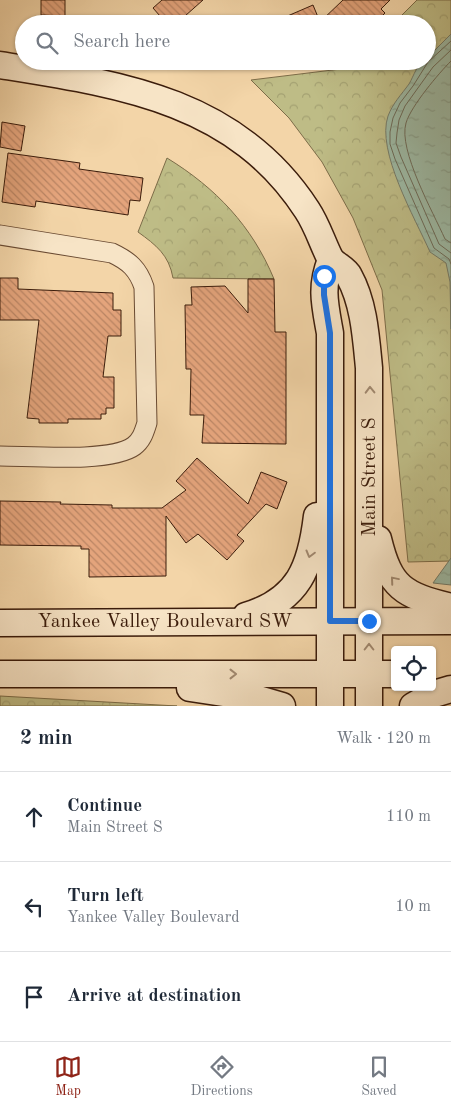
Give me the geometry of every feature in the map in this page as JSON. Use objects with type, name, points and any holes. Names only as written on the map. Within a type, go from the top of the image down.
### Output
[{"type":"main road","name":"Main Street S","points":[[0,66],[15,68]]},
{"type":"main road","name":"Main Street S","points":[[27,70],[88,79],[129,88],[163,99],[217,124],[238,137],[269,163],[290,187],[308,211],[331,260],[348,274],[357,296],[365,329],[369,368],[369,706]]},
{"type":"main road","name":"Main Street S","points":[[330,706],[330,333],[324,295],[324,276],[331,260]]},
{"type":"main road","points":[[231,621],[264,611],[276,604],[294,588],[304,570],[315,534],[330,401]]},
{"type":"main road","points":[[370,508],[385,568],[395,582],[402,588],[420,597],[451,607]]},
{"type":"main road","name":"Yankee Valley Boulevard SW","points":[[0,623],[451,621]]},
{"type":"main road","points":[[0,675],[391,674]]},
{"type":"main road","points":[[436,674],[451,676]]},
{"type":"main road","points":[[0,675],[222,692],[272,701],[282,706]]},
{"type":"main road","points":[[413,706],[434,694],[451,689]]},
{"type":"street","points":[[0,235],[112,253],[127,260],[140,273],[145,297],[147,423],[143,437],[133,447],[116,453],[99,456],[0,456]]},
{"type":"green space","points":[[417,0],[451,0],[451,561],[408,562],[382,290],[353,218],[322,162],[289,118],[251,80],[333,70],[436,70],[436,15],[402,15]]},
{"type":"green space","points":[[167,158],[217,195],[231,210],[255,242],[274,279],[173,278],[168,263],[161,251],[138,232]]},
{"type":"green space","points":[[0,696],[177,706],[0,706]]},
{"type":"water","points":[[451,34],[451,329],[450,282],[446,263],[430,252],[407,203],[392,165],[387,147],[386,130],[390,111],[416,70],[436,70],[436,49]]},
{"type":"water","points":[[451,558],[451,585],[433,583]]},
{"type":"building","points":[[41,0],[65,0],[65,15],[41,15]]},
{"type":"building","points":[[162,0],[203,0],[186,15],[159,15],[153,8]]},
{"type":"building","points":[[343,0],[390,0],[381,9],[385,13],[383,15],[327,15]]},
{"type":"building","points":[[313,5],[317,15],[290,15]]},
{"type":"building","points":[[2,122],[25,126],[21,151],[0,147]]},
{"type":"building","points":[[8,153],[80,163],[79,169],[143,178],[140,201],[130,200],[128,215],[36,201],[35,207],[2,202]]},
{"type":"building","points":[[0,278],[18,278],[18,289],[113,293],[113,310],[121,310],[121,336],[108,336],[103,377],[114,377],[114,408],[106,408],[106,414],[101,414],[101,419],[68,419],[68,423],[39,423],[39,419],[27,418],[39,320],[0,320]]},
{"type":"building","points":[[248,279],[274,279],[275,332],[286,332],[286,444],[202,443],[204,415],[190,415],[191,369],[186,369],[185,305],[192,305],[191,287],[225,286],[248,313]]},
{"type":"building","points":[[197,458],[248,504],[261,472],[287,482],[277,509],[266,504],[237,535],[244,541],[227,560],[198,534],[186,543],[166,516],[166,576],[89,577],[89,549],[81,549],[81,546],[0,545],[0,501],[112,505],[112,508],[162,508],[186,490],[176,481]]},
{"type":"route","points":[[324,276],[324,295],[330,333],[330,621],[369,621]]}]
